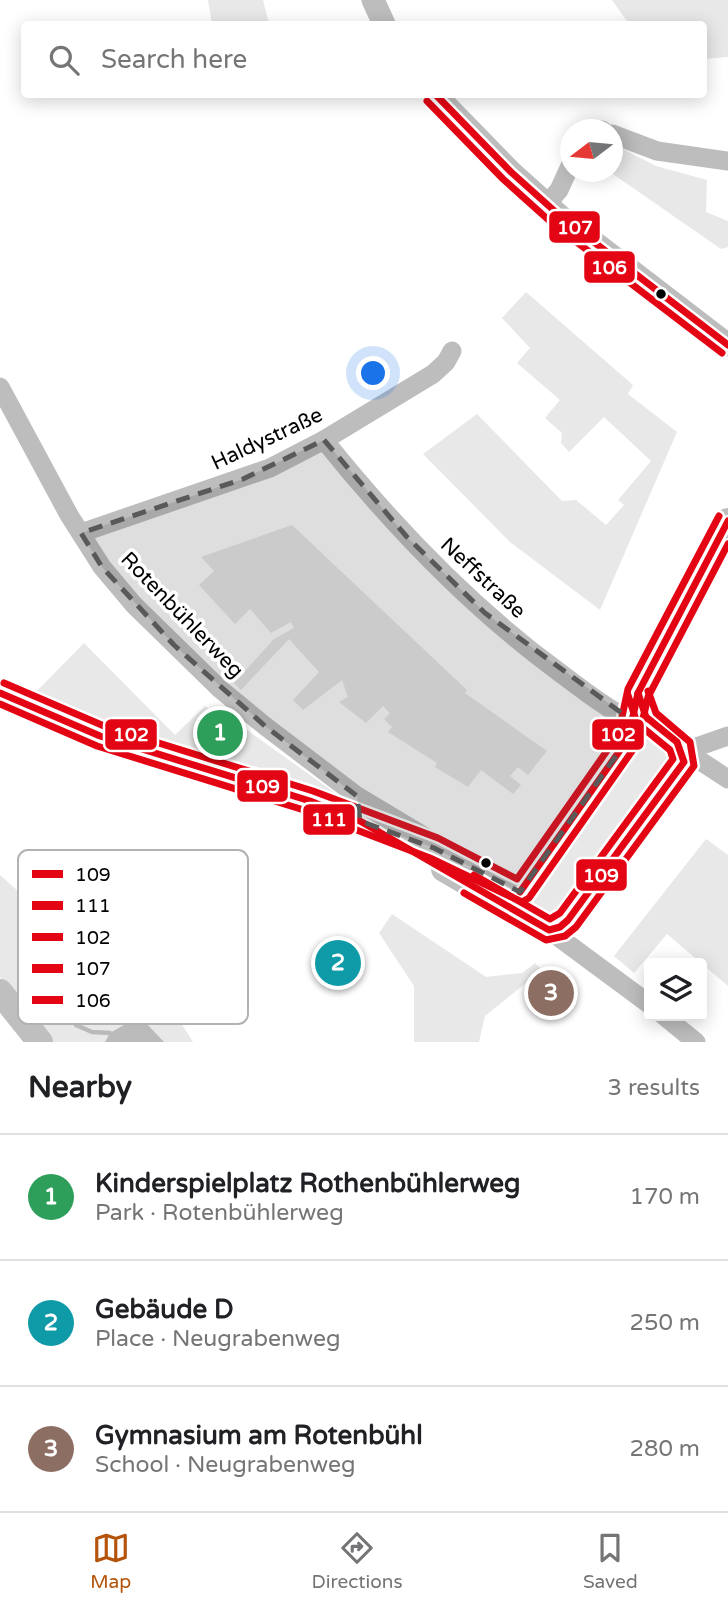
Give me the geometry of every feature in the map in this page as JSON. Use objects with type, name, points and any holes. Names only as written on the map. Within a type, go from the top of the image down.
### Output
[{"type":"main road","points":[[515,899],[641,722],[638,693],[728,521]]},
{"type":"main road","points":[[0,693],[100,736],[310,801],[359,808],[434,848],[515,899],[549,930],[561,927],[569,918],[684,762],[685,751],[680,743],[641,722]]},
{"type":"main road","points":[[359,808],[515,899]]},
{"type":"main road","points":[[0,992],[18,1014]]},
{"type":"main road","points":[[26,1024],[40,1042]]},
{"type":"street","points":[[373,0],[383,21]]},
{"type":"street","points":[[439,98],[546,205],[723,336]]},
{"type":"street","points":[[623,138],[657,151],[728,161]]},
{"type":"street","points":[[546,205],[563,182]]},
{"type":"street","name":"Haldystraße","points":[[81,533],[243,479],[324,440],[433,374],[446,362],[452,351]]},
{"type":"street","name":"Rotenbühlerweg","points":[[0,387],[81,533],[126,595],[174,645],[359,808]]},
{"type":"street","name":"Neffstraße","points":[[324,440],[407,537],[485,613],[521,644],[611,710],[641,722]]},
{"type":"street","points":[[685,751],[728,736]]},
{"type":"street","points":[[685,751],[728,779]]},
{"type":"street","points":[[549,930],[644,1000]]},
{"type":"street","points":[[670,1021],[696,1042]]},
{"type":"highlighted area","points":[[324,440],[407,537],[485,613],[634,722],[628,739],[520,892],[434,848],[360,821],[357,796],[265,726],[174,645],[102,567],[81,533],[243,479]]},
{"type":"shaded area","points":[[208,0],[263,0],[268,21],[212,21]]},
{"type":"shaded area","points":[[612,0],[728,0],[728,57],[707,59],[707,21],[627,21]]},
{"type":"shaded area","points":[[623,149],[656,166],[707,180],[706,212],[728,221],[728,247],[721,249],[623,181]]},
{"type":"shaded area","points":[[526,292],[633,385],[628,394],[677,432],[600,610],[510,542],[423,454],[477,414],[562,501],[576,500],[606,525],[624,505],[618,500],[651,461],[604,417],[569,452],[561,443],[562,433],[545,418],[560,400],[517,363],[530,348],[502,318]]},
{"type":"shaded area","points":[[292,525],[467,690],[465,693],[547,751],[528,775],[518,767],[510,776],[521,785],[513,794],[481,770],[468,787],[435,767],[437,763],[388,732],[392,727],[384,719],[390,713],[383,706],[366,723],[339,702],[348,697],[342,680],[303,710],[293,700],[319,672],[289,639],[241,690],[234,683],[274,639],[294,628],[291,622],[271,633],[250,609],[235,624],[199,585],[214,571],[201,557]]},
{"type":"shaded area","points":[[84,643],[175,735],[205,706],[242,736],[247,730],[345,800],[123,727],[36,692]]},
{"type":"shaded area","points":[[647,735],[676,757],[565,913],[551,917],[532,908],[529,896],[641,736]]},
{"type":"shaded area","points":[[706,839],[728,855],[728,986],[707,968],[707,958],[695,958],[667,934],[634,973],[614,956]]},
{"type":"shaded area","points":[[0,875],[18,891],[18,1000],[0,977]]},
{"type":"shaded area","points":[[392,914],[486,977],[522,973],[535,963],[542,970],[485,1016],[479,1042],[414,1042],[414,986],[379,933]]},
{"type":"shaded area","points":[[36,1024],[182,1024],[193,1042],[50,1042]]},
{"type":"shaded area","points":[[126,1024],[147,1024],[164,1042],[105,1042],[110,1033]]},
{"type":"waterway","points":[[76,1025],[92,1032],[110,1033],[118,1042]]},
{"type":"transit line","name":"107","points":[[439,98],[511,172],[560,216],[728,345]]},
{"type":"transit line","name":"106","points":[[427,101],[503,179],[553,224],[722,353]]},
{"type":"transit line","name":"102","points":[[4,683],[104,726],[313,791],[438,838],[517,879],[618,735],[628,689],[719,516]]},
{"type":"transit line","name":"109","points":[[520,892],[628,739],[638,693],[728,521]]},
{"type":"transit line","name":"111","points":[[0,704],[97,746],[307,811],[430,858],[522,902],[529,898],[637,744],[648,697],[728,544]]},
{"type":"transit line","name":"111","points":[[464,893],[546,940],[565,936],[576,927],[694,766],[690,742],[656,713],[648,691]]},
{"type":"transit line","name":"109","points":[[0,693],[100,736],[310,801],[360,821],[549,930],[560,927],[568,920],[684,762],[677,742],[646,717],[638,693]]},
{"type":"transit line","name":"102","points":[[474,875],[550,919],[560,913],[673,759],[670,750],[637,723],[628,695]]},
{"type":"place","name":"Kinderspielplatz Rothenbühlerweg","points":[[220,733]]},
{"type":"place","name":"Gebäude D","points":[[338,963]]},
{"type":"place","name":"Gymnasium am Rotenbühl","points":[[551,993]]}]
